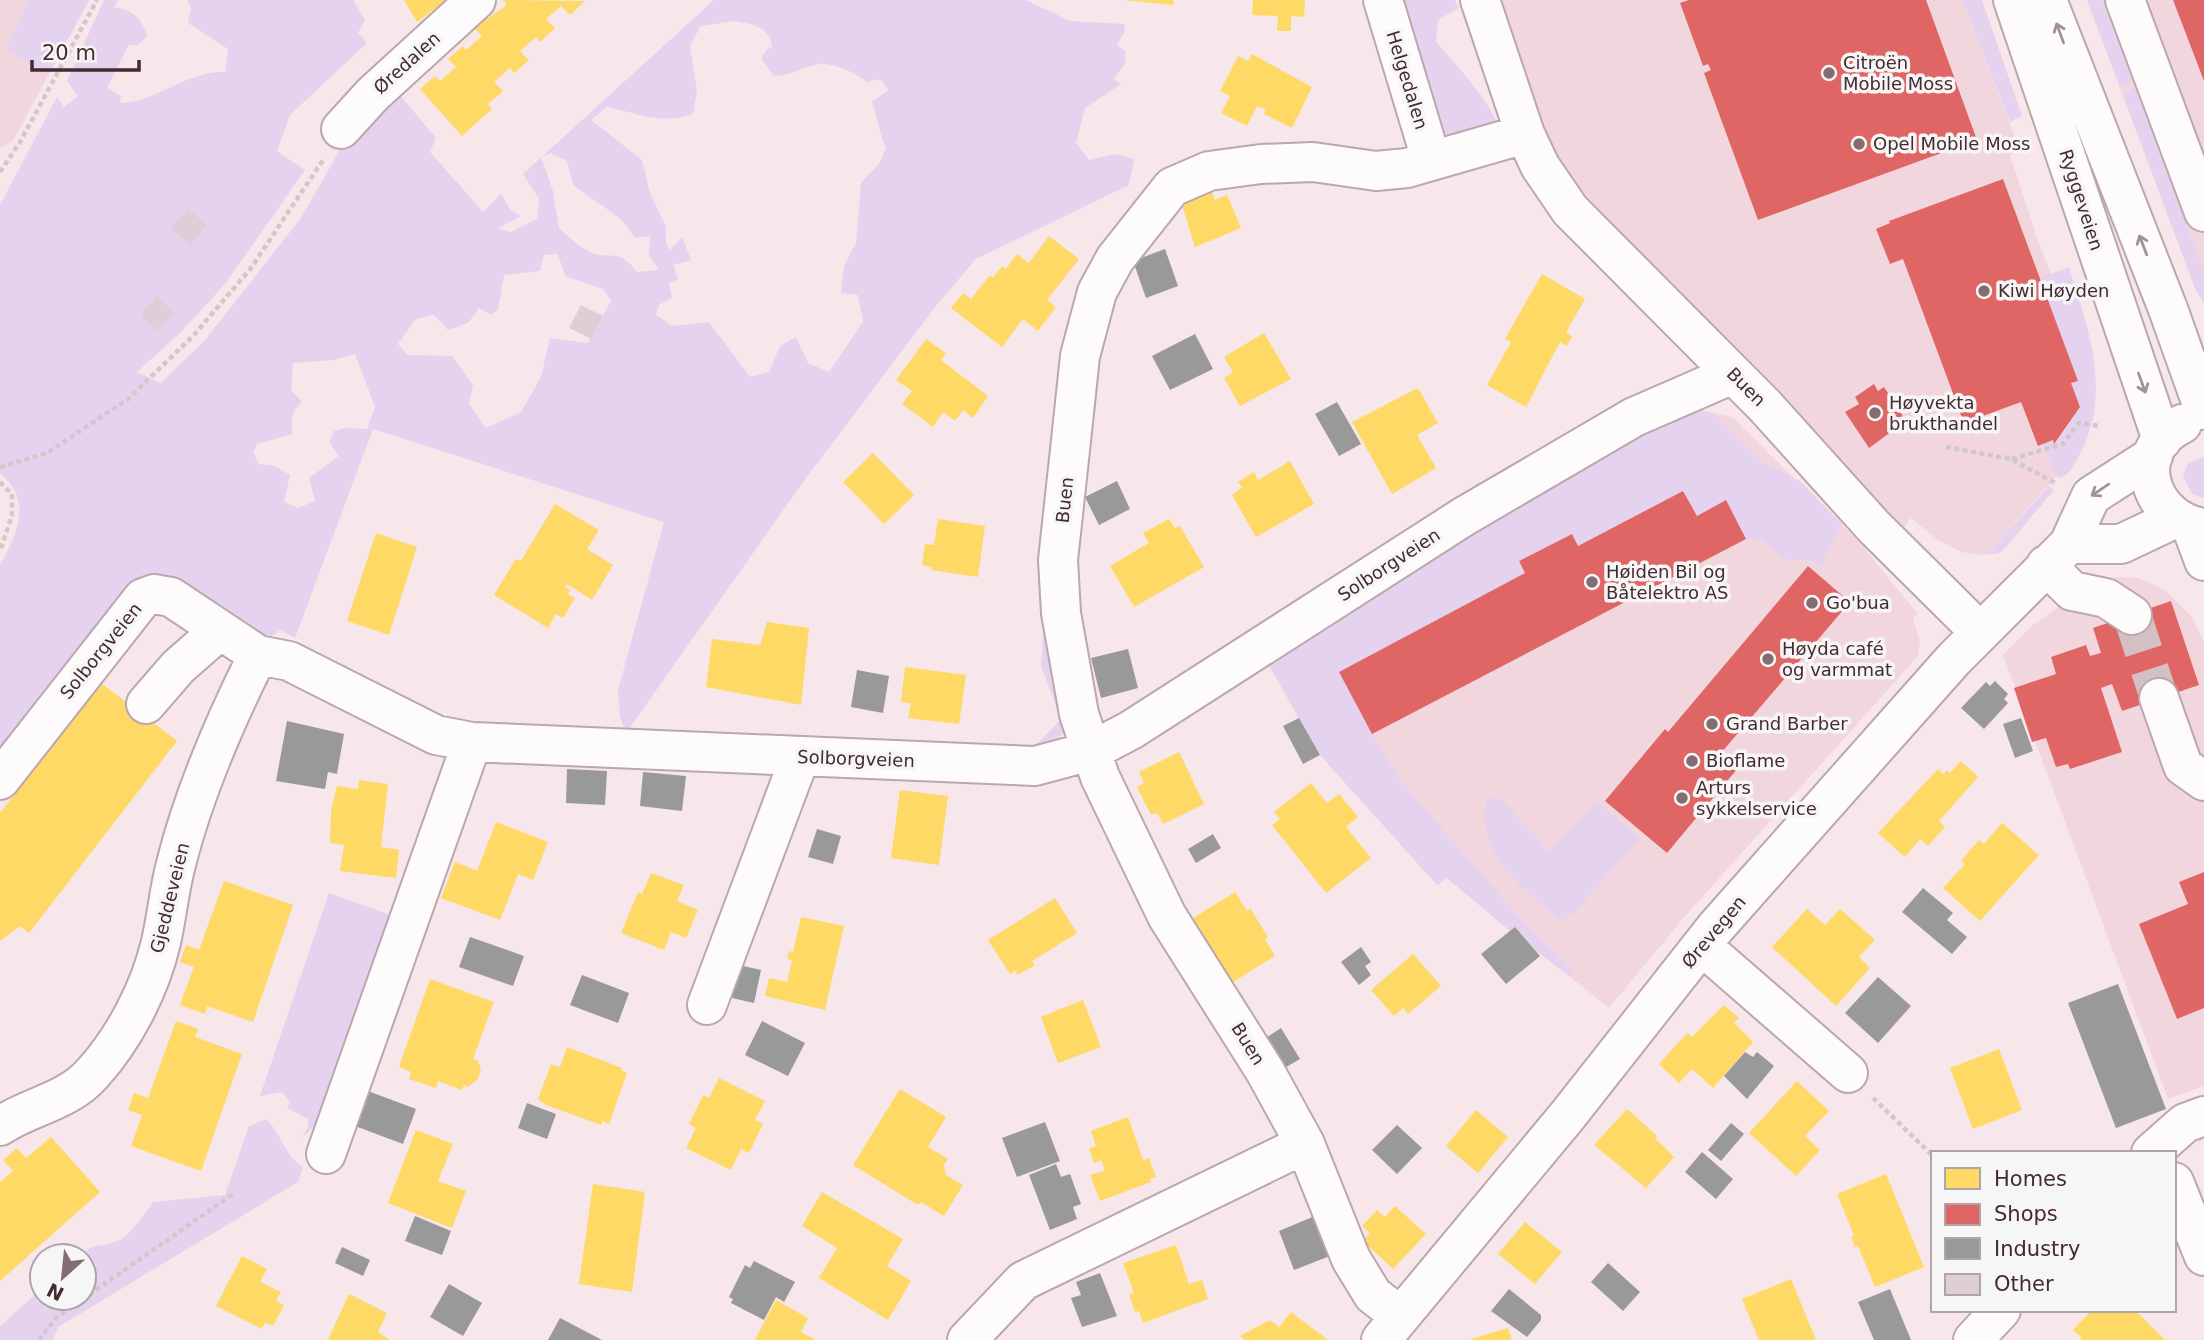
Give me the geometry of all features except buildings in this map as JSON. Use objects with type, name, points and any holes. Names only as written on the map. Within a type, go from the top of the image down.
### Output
[{"type":"street","name":"Øredalen","points":[[341,129],[373,94],[476,0]]},
{"type":"street","name":"Helgedalen","points":[[1383,0],[1431,159]]},
{"type":"street","name":"Buen","points":[[1480,0],[1525,134],[1540,166],[1570,211],[1771,398],[1884,516],[1980,632]]},
{"type":"street","name":"Ryggeveien","points":[[2013,0],[2158,448],[2150,473],[2153,491],[2161,507],[2193,534]]},
{"type":"street","name":"Ryggeveien","points":[[2047,0],[2168,309],[2204,410]]},
{"type":"street","points":[[2125,0],[2204,212]]},
{"type":"street","name":"Buen","points":[[1390,1328],[1351,1259],[1305,1144],[1265,1071],[1167,916],[1100,777],[1079,714],[1061,613],[1059,560],[1080,356],[1097,292],[1115,259],[1171,187],[1188,177],[1261,164],[1313,162],[1376,171],[1406,168],[1431,159],[1488,147],[1525,134]]},
{"type":"street","name":"Solborgveien","points":[[0,780],[144,598],[155,594],[171,597],[258,655],[289,662],[436,735],[472,742],[1035,766],[1091,751],[1131,730],[1463,517],[1611,430],[1693,389],[1726,357]]},
{"type":"street","name":"Ørevegen","points":[[1390,1328],[1568,1115],[1702,946],[1980,632],[2058,554],[2091,496],[2158,448],[2174,428],[2204,419]]},
{"type":"street","points":[[2132,615],[2106,598],[2072,591],[2058,554],[2193,534]]},
{"type":"street","points":[[146,704],[178,667],[219,631]]},
{"type":"street","name":"Gjeddeveien","points":[[0,1126],[68,1095],[92,1075],[118,1040],[141,998],[160,945],[176,864],[201,786],[235,701],[258,655]]},
{"type":"street","points":[[2159,698],[2183,766],[2204,781]]},
{"type":"street","points":[[326,1154],[472,742]]},
{"type":"street","points":[[707,1005],[800,757]]},
{"type":"street","points":[[1702,946],[1848,1073]]},
{"type":"street","points":[[2158,1150],[2186,1123],[2204,1116]]},
{"type":"street","points":[[967,1340],[1023,1281],[1305,1144]]},
{"type":"street","points":[[2176,1187],[2204,1256]]},
{"type":"street","points":[[1973,1340],[1999,1312]]},
{"type":"path","points":[[0,172],[2,161],[20,142],[97,0]]},
{"type":"path","points":[[0,467],[47,453],[117,407],[194,335],[251,268],[341,129]]},
{"type":"path","points":[[2011,459],[2063,444],[2079,423],[2100,426]]},
{"type":"path","points":[[1946,447],[2011,459],[2064,488]]},
{"type":"path","points":[[0,482],[12,494],[12,515],[0,551]]},
{"type":"path","points":[[1848,1073],[1931,1154]]},
{"type":"path","points":[[39,1340],[57,1318],[233,1194]]},
{"type":"shaded area","points":[[0,0],[89,0],[13,141],[0,148]]},
{"type":"shaded area","points":[[29,0],[89,0],[49,74],[6,50]]},
{"type":"shaded area","points":[[104,0],[119,0],[114,7],[136,16],[147,36],[138,45],[129,45],[107,88],[121,96],[120,103],[147,98],[197,76],[225,72],[228,49],[188,23],[191,8],[187,0],[353,0],[365,20],[358,33],[367,43],[290,115],[277,151],[305,170],[225,284],[181,332],[137,372],[161,383],[205,340],[301,218],[345,141],[393,87],[436,138],[430,152],[483,212],[501,194],[510,209],[521,216],[498,228],[511,232],[537,219],[539,199],[523,174],[541,157],[553,191],[559,228],[587,251],[625,259],[637,272],[659,270],[649,255],[650,236],[635,238],[621,219],[573,185],[567,161],[551,153],[542,157],[714,0],[1026,0],[1070,21],[1124,24],[1125,31],[1117,45],[1125,51],[1126,62],[1114,79],[1121,84],[1085,108],[1076,143],[1089,160],[1115,154],[1134,159],[1129,185],[976,259],[939,302],[806,478],[626,733],[620,717],[618,690],[664,522],[373,429],[295,638],[280,630],[269,638],[260,636],[163,584],[30,726],[0,747],[0,565],[17,529],[19,506],[10,484],[0,473],[0,205],[57,97],[64,107],[78,96],[67,81]],"holes":[[[734,21],[759,27],[768,35],[772,48],[767,49],[761,59],[774,76],[824,64],[844,69],[867,82],[880,79],[889,90],[872,102],[886,148],[879,164],[861,183],[856,243],[844,266],[841,293],[858,295],[863,322],[829,372],[808,363],[796,337],[780,346],[769,372],[750,377],[709,322],[672,326],[656,315],[659,305],[672,298],[669,283],[678,279],[673,265],[691,260],[682,237],[670,250],[666,244],[666,227],[650,193],[642,160],[591,120],[607,107],[669,119],[693,114],[697,91],[690,45],[701,26]],[[558,254],[565,276],[603,289],[611,301],[588,343],[550,338],[541,377],[521,412],[486,428],[469,404],[473,385],[452,356],[407,355],[398,344],[416,319],[434,315],[448,330],[468,323],[479,308],[491,315],[498,309],[504,275],[540,271],[544,255]],[[355,354],[375,407],[367,429],[346,428],[334,431],[329,442],[339,456],[309,478],[315,501],[298,508],[284,502],[290,475],[275,466],[259,464],[253,452],[257,444],[293,434],[293,416],[302,402],[291,390],[293,363],[334,360]]]},
{"type":"shaded area","points":[[1392,0],[1455,0],[1459,8],[1438,20],[1436,42],[1479,94],[1500,127],[1451,137],[1441,130]]},
{"type":"shaded area","points":[[1500,0],[1962,0],[2020,150],[2010,155],[2037,238],[2085,364],[2077,453],[1990,551],[1982,555],[1961,552],[1938,540],[1911,518],[1903,528],[1602,230],[1557,163]]},
{"type":"shaded area","points":[[1962,0],[1982,0],[2022,116],[2010,122]]},
{"type":"shaded area","points":[[2087,0],[2204,0],[2204,303],[2195,288]]},
{"type":"shaded area","points":[[2087,0],[2102,0],[2133,80],[2120,86]]},
{"type":"shaded area","points":[[2136,88],[2204,272],[2204,303],[2195,288],[2123,95]]},
{"type":"shaded area","points":[[2069,267],[2089,336],[2096,382],[2090,429],[2075,463],[2061,478],[2055,475],[2044,444],[2053,440],[2055,444],[2080,407],[2071,383],[2078,381],[2040,278]]},
{"type":"shaded area","points":[[1698,410],[1732,417],[1860,543],[1917,613],[1913,619],[1920,642],[1918,656],[1686,915],[1609,1008],[1447,878],[1437,885],[1320,755],[1269,666]]},
{"type":"shaded area","points":[[1698,410],[1711,412],[1762,462],[1800,481],[1842,524],[1821,567],[1815,561],[1784,559],[1761,539],[1746,539],[1726,501],[1697,516],[1683,491],[1578,546],[1571,534],[1519,561],[1525,573],[1340,672],[1372,734],[1400,780],[1518,916],[1570,967],[1570,977],[1533,948],[1516,927],[1510,931],[1447,878],[1437,885],[1320,755],[1267,661],[1622,440]]},
{"type":"shaded area","points":[[2204,457],[2204,498],[2192,494],[2183,476],[2188,464]]},
{"type":"shaded area","points":[[2049,486],[2054,490],[2007,546],[1999,553],[1982,555],[1990,551]]},
{"type":"shaded area","points":[[1047,571],[1066,730],[1054,742],[1030,751],[1061,719],[1041,666]]},
{"type":"shaded area","points":[[2117,577],[2138,578],[2165,590],[2192,617],[2204,643],[2204,1086],[2168,1099],[2003,655],[2033,625],[2057,608]]},
{"type":"shaded area","points":[[1494,797],[1504,802],[1550,852],[1596,801],[1640,838],[1577,910],[1562,921],[1518,883],[1495,853],[1488,836],[1485,817],[1487,798]]},
{"type":"shaded area","points":[[329,893],[393,916],[316,1124],[302,1138],[308,1127],[308,1119],[287,1108],[290,1103],[282,1092],[260,1096]]},
{"type":"shaded area","points":[[266,1119],[291,1157],[303,1167],[298,1182],[98,1303],[98,1245],[121,1239],[136,1225],[153,1202],[225,1195],[249,1126]]},
{"type":"shaded area","points":[[28,1301],[28,1312],[83,1312],[58,1327],[53,1340],[0,1340],[0,1326]]},
{"type":"tunnel","points":[[2132,615],[2159,698]]},
{"type":"place","name":"Citroën Mobile Moss","points":[[1829,73]]},
{"type":"place","name":"Opel Mobile Moss","points":[[1859,144]]},
{"type":"place","name":"Kiwi Høyden","points":[[1984,291]]},
{"type":"place","name":"Høyvekta brukthandel","points":[[1875,413]]},
{"type":"place","name":"Høiden Bil og Båtelektro AS","points":[[1592,582]]},
{"type":"place","name":"Go'bua","points":[[1812,603]]},
{"type":"place","name":"Høyda café og varmmat","points":[[1768,659]]},
{"type":"place","name":"Grand Barber","points":[[1712,724]]},
{"type":"place","name":"Bioflame","points":[[1692,761]]},
{"type":"place","name":"Arturs sykkelservice","points":[[1682,798]]}]
